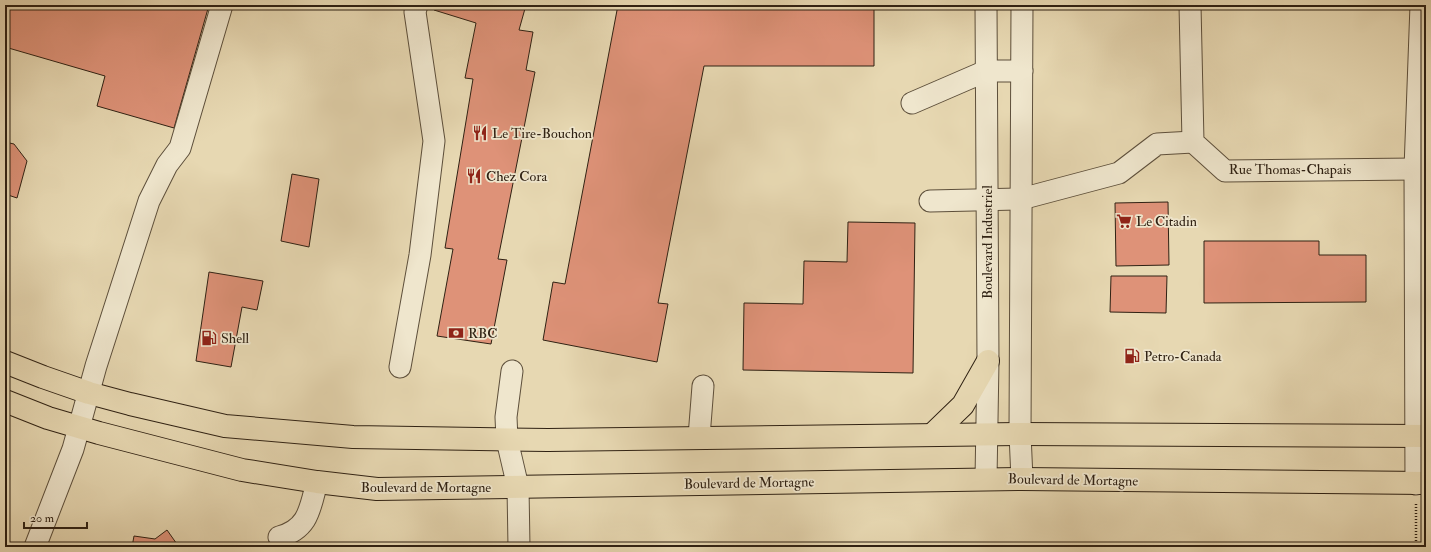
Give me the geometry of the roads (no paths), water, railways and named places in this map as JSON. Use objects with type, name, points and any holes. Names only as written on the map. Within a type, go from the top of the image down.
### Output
[{"type":"main road","points":[[933,434],[963,405],[988,361]]},
{"type":"main road","points":[[5,362],[42,377],[89,393],[225,426],[353,438],[507,440],[933,434],[1421,436]]},
{"type":"main road","name":"Boulevard de Mortagne","points":[[5,401],[80,428],[242,470],[317,482],[377,489],[986,479],[1421,483]]},
{"type":"street","points":[[35,547],[80,428],[96,366],[150,201],[167,165],[180,148],[222,5]]},
{"type":"street","points":[[400,367],[420,255],[434,140],[414,12],[416,5]]},
{"type":"street","name":"Boulevard Industriel","points":[[986,5],[988,304],[986,479]]},
{"type":"street","points":[[1022,5],[1020,434],[1022,479]]},
{"type":"street","points":[[930,201],[1021,199],[1119,173],[1157,144],[1193,142],[1190,5]]},
{"type":"street","points":[[1421,5],[1415,169],[1421,483]]},
{"type":"street","points":[[912,103],[986,71],[1022,71]]},
{"type":"street","name":"Rue Thomas-Chapais","points":[[1193,142],[1226,171],[1415,169]]},
{"type":"street","points":[[988,304],[1021,303]]},
{"type":"street","points":[[512,371],[506,417],[507,440],[518,487],[519,547]]},
{"type":"street","points":[[699,437],[703,386]]},
{"type":"street","points":[[279,537],[290,534],[307,517],[317,482]]},
{"type":"place","name":"Le Tire-Bouchon","points":[[480,133]]},
{"type":"place","name":"Chez Cora","points":[[474,176]]},
{"type":"place","name":"Le Citadin","points":[[1124,221]]},
{"type":"place","name":"RBC","points":[[456,333]]},
{"type":"place","name":"Shell","points":[[209,338]]},
{"type":"place","name":"Petro-Canada","points":[[1132,356]]}]
